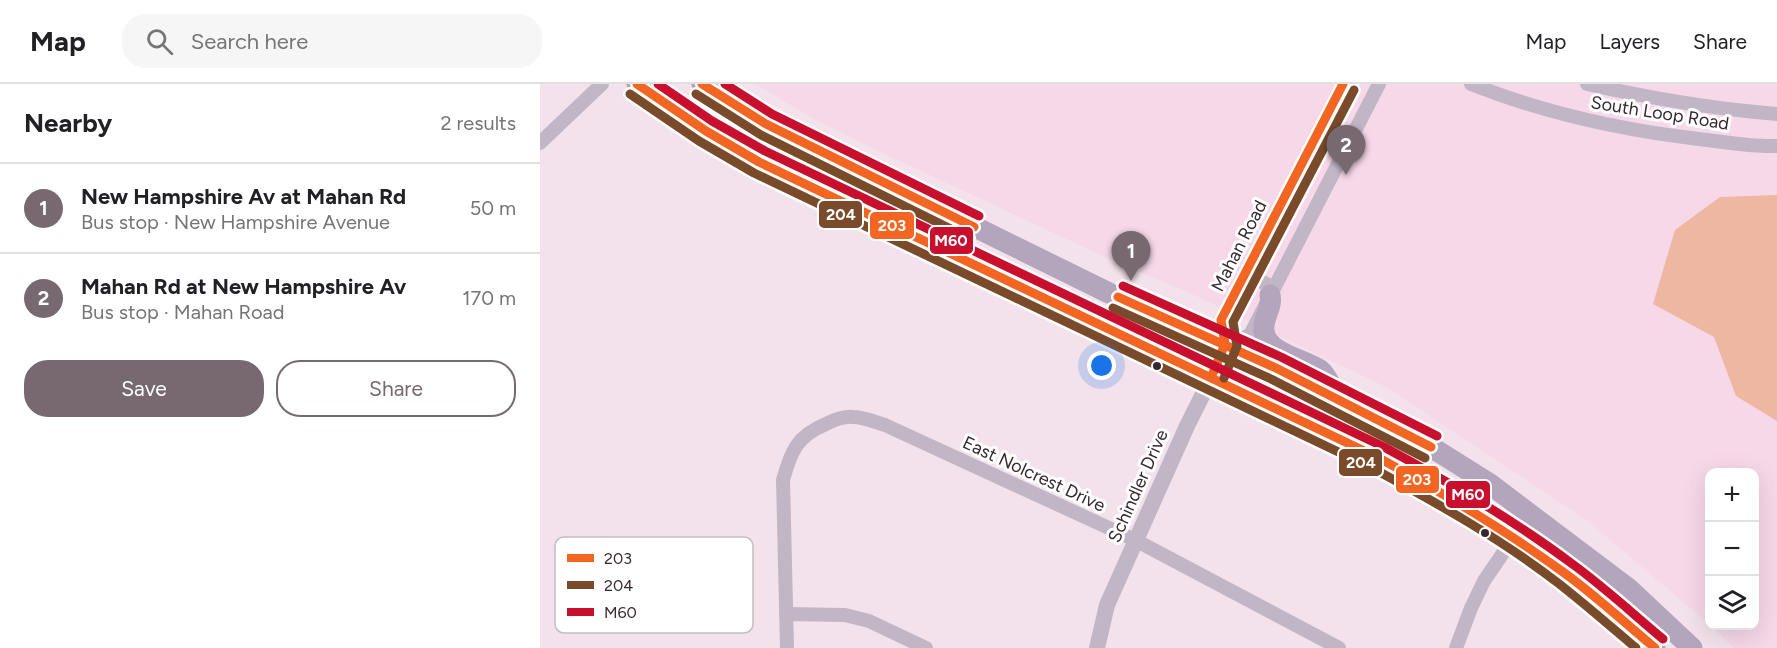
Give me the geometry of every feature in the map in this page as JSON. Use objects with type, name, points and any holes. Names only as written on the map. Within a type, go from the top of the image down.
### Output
[{"type":"main road","points":[[637,84],[706,131],[759,162],[1379,458],[1449,496],[1565,573],[1655,648]]},
{"type":"main road","points":[[702,84],[766,124],[1089,283],[1225,344],[1337,398],[1439,452],[1490,484],[1528,515],[1629,589],[1692,648]]},
{"type":"main road","points":[[1272,292],[1272,303],[1265,319],[1264,333],[1271,346],[1322,371],[1337,398]]},
{"type":"street","points":[[540,143],[602,84]]},
{"type":"street","name":"Mahan Road","points":[[1225,344],[1221,320],[1342,84]]},
{"type":"street","points":[[1225,344],[1250,335],[1379,84]]},
{"type":"street","name":"South Loop Road","points":[[1471,84],[1533,106],[1616,127],[1676,136],[1777,146]]},
{"type":"street","name":"South Loop Road","points":[[1587,84],[1630,94],[1717,108],[1777,114]]},
{"type":"street","points":[[1245,273],[1272,292]]},
{"type":"street","name":"Schindler Drive","points":[[1097,648],[1107,604],[1225,344]]},
{"type":"street","name":"East Nolcrest Drive","points":[[786,614],[783,480],[789,459],[798,442],[811,430],[836,419],[853,417],[885,425],[1135,540],[1339,648]]},
{"type":"street","points":[[1456,648],[1484,581],[1528,515]]},
{"type":"street","points":[[787,648],[786,614],[845,615],[869,621],[926,648]]},
{"type":"shaded area","points":[[756,84],[1777,84],[1777,648],[1734,648],[1716,630],[1759,630],[1759,468],[1705,468],[1705,621],[1588,521],[1388,388],[1190,293],[1120,264],[810,117]]},
{"type":"shaded area","points":[[1777,195],[1777,421],[1736,396],[1714,337],[1653,304],[1675,230],[1720,197]]},
{"type":"transit line","name":"203","points":[[637,84],[706,131],[759,162],[1403,471],[1473,512],[1541,556],[1587,590],[1655,648]]},
{"type":"transit line","name":"M60","points":[[658,84],[712,121],[765,151],[1408,460],[1480,502],[1549,547],[1595,581],[1663,639]]},
{"type":"transit line","name":"203","points":[[702,84],[766,124],[974,227]]},
{"type":"transit line","name":"M60","points":[[725,84],[772,114],[979,216]]},
{"type":"transit line","name":"203","points":[[1213,373],[1225,344],[1221,320],[1343,84]]},
{"type":"transit line","name":"204","points":[[1224,378],[1237,346],[1233,322],[1354,90]]},
{"type":"transit line","name":"204","points":[[630,94],[699,141],[754,173],[1398,482],[1514,551],[1558,583],[1636,648]]},
{"type":"transit line","name":"204","points":[[696,94],[761,135],[969,238]]},
{"type":"transit line","name":"M60","points":[[1123,286],[1281,357],[1437,436]]},
{"type":"transit line","name":"203","points":[[1118,297],[1276,368],[1431,447]]},
{"type":"transit line","name":"204","points":[[1113,308],[1271,379],[1425,458]]},
{"type":"place","name":"Mahan Rd at New Hampshire Av","points":[[1346,175]]},
{"type":"place","name":"New Hampshire Av at Mahan Rd","points":[[1131,281]]}]
